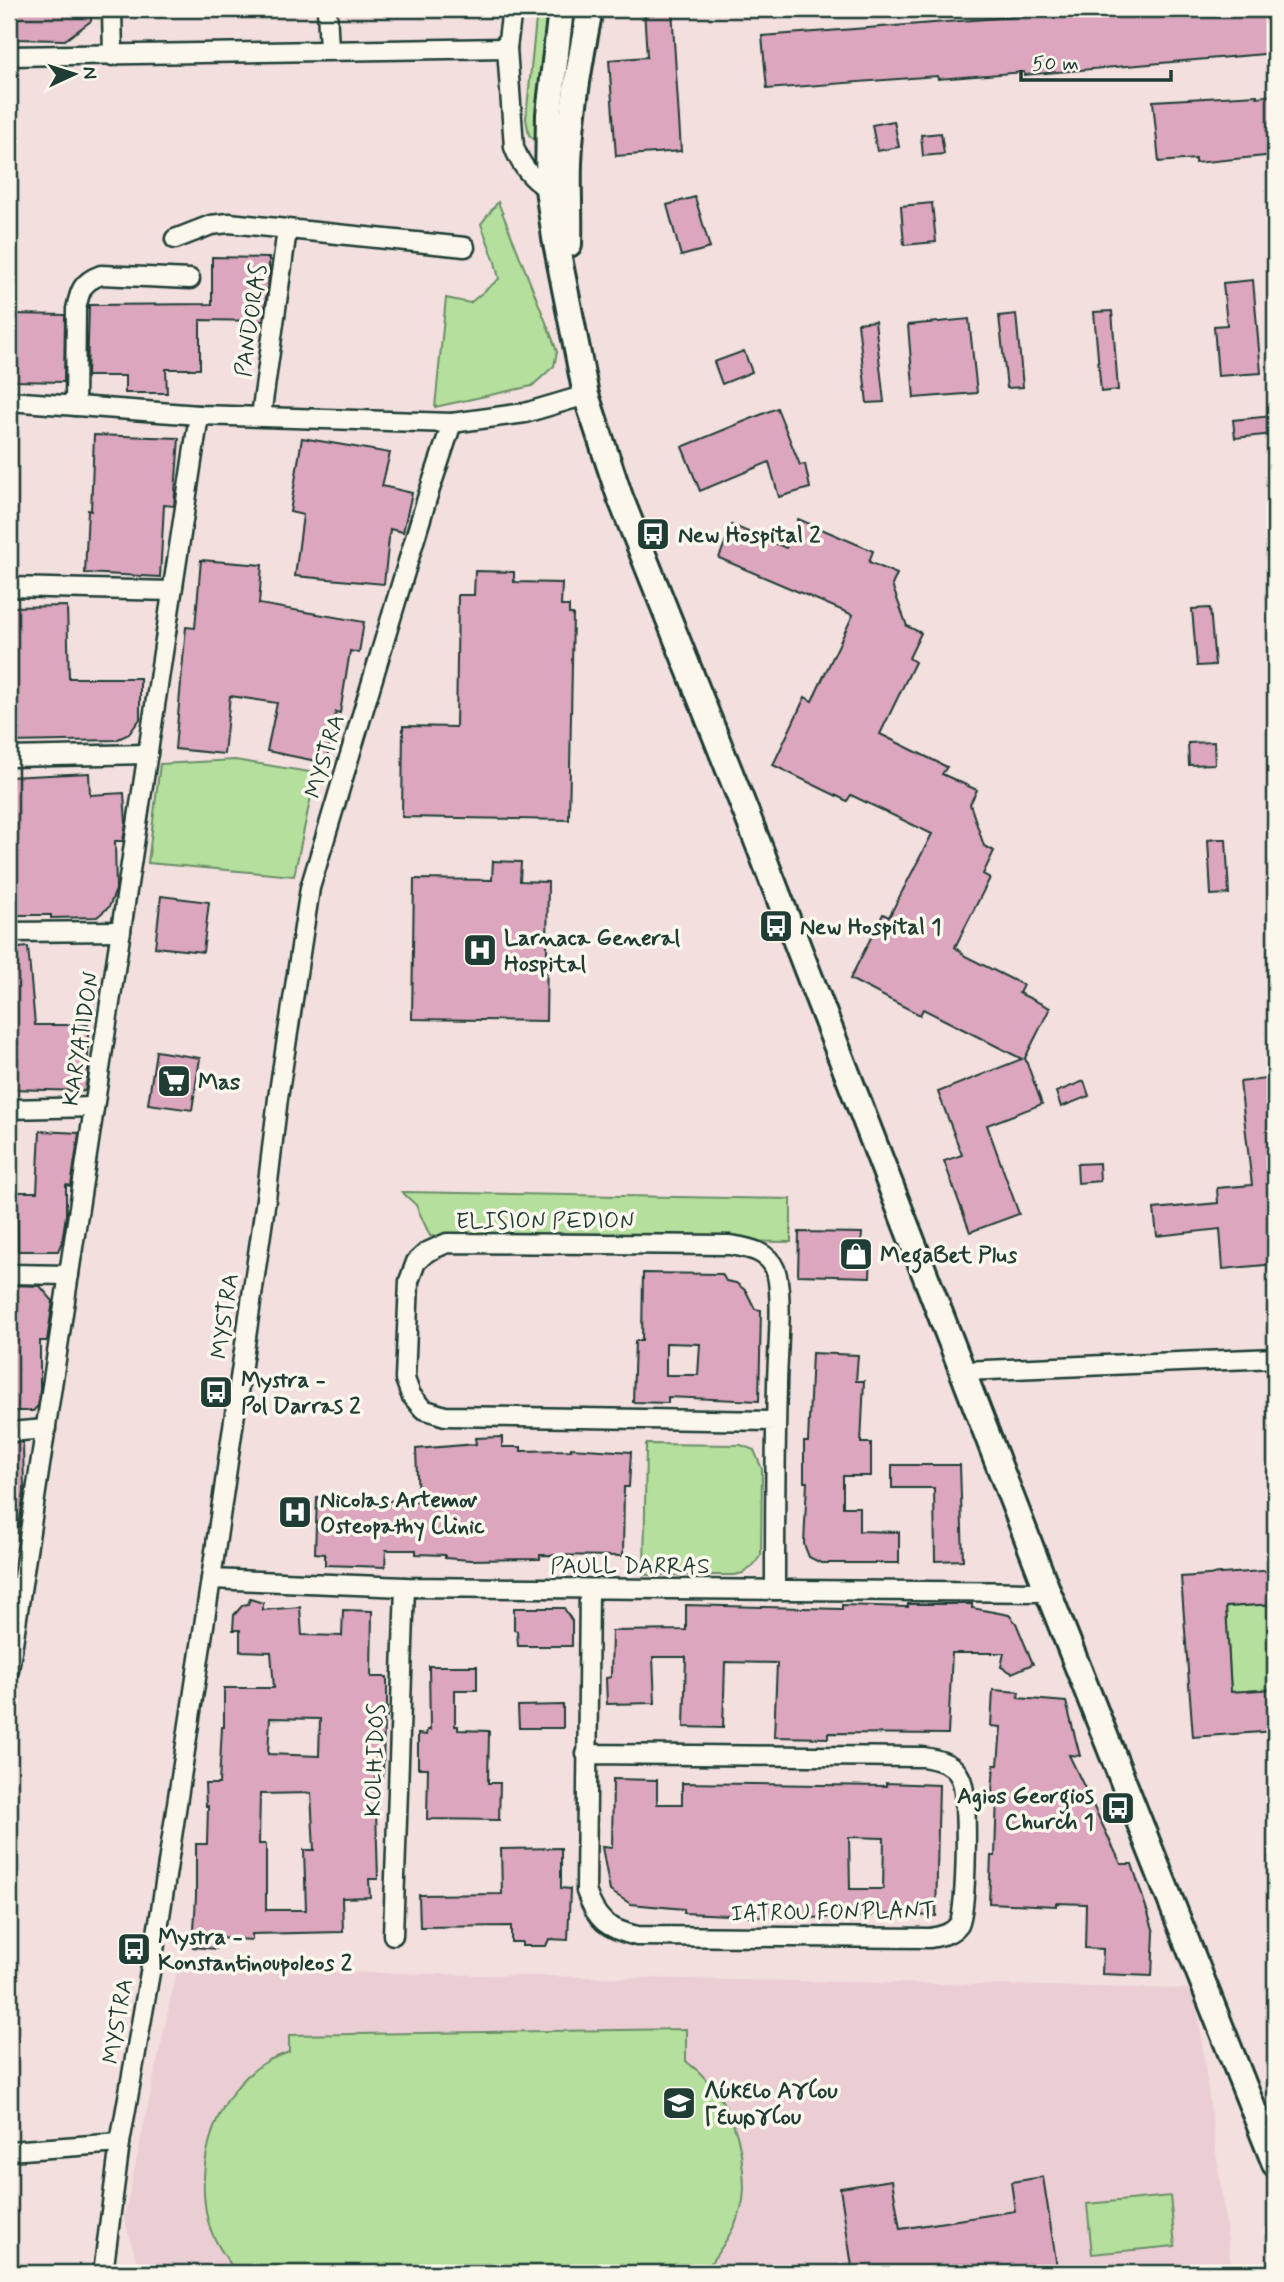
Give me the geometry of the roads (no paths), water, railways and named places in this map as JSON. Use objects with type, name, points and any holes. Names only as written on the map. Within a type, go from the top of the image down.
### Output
[{"type":"street","points":[[112,9],[113,55]]},
{"type":"street","points":[[327,9],[328,50]]},
{"type":"street","points":[[512,9],[507,48],[514,147],[517,157],[532,176],[548,189]]},
{"type":"street","points":[[561,9],[550,100],[548,189],[586,395],[620,497],[1275,2164]]},
{"type":"street","points":[[569,304],[568,204],[572,119],[580,57],[590,9]]},
{"type":"street","points":[[9,56],[507,48]]},
{"type":"street","points":[[514,147],[528,154],[548,153]]},
{"type":"street","points":[[175,239],[211,225],[229,223],[465,247]]},
{"type":"street","name":"PANDORAS","points":[[261,416],[287,230]]},
{"type":"street","points":[[75,406],[76,309],[79,294],[89,279],[101,275],[190,279]]},
{"type":"street","points":[[9,401],[199,415],[452,423],[525,412],[586,395]]},
{"type":"street","name":"KARYATIDON","points":[[9,1661],[199,415]]},
{"type":"street","name":"MYSTRA","points":[[103,2273],[120,2143],[160,1916],[211,1579],[310,888],[452,423]]},
{"type":"street","points":[[9,587],[172,591]]},
{"type":"street","points":[[9,757],[148,754]]},
{"type":"street","points":[[9,932],[121,931]]},
{"type":"street","points":[[9,1110],[94,1107]]},
{"type":"street","name":"ELISION PEDION","points":[[775,1590],[779,1292],[775,1269],[765,1256],[751,1248],[730,1245],[447,1244],[427,1252],[416,1262],[409,1281],[405,1379],[411,1395],[423,1409],[446,1416],[776,1421]]},
{"type":"street","points":[[9,1274],[69,1275]]},
{"type":"street","points":[[963,1371],[1275,1358]]},
{"type":"street","points":[[9,1432],[46,1429]]},
{"type":"street","name":"PAULL DARRAS","points":[[211,1579],[404,1587],[1048,1592]]},
{"type":"street","name":"KOLHIDOS","points":[[393,1935],[404,1587]]},
{"type":"street","name":"IATROU FONPLANT","points":[[586,1754],[923,1757],[940,1761],[956,1770],[963,1782],[964,1898],[958,1924],[947,1934],[930,1938],[637,1936],[621,1932],[604,1923],[592,1908],[586,1891],[586,1754],[589,1589]]},
{"type":"street","points":[[9,2151],[120,2143]]},
{"type":"place","name":"New Hospital 2","points":[[653,534]]},
{"type":"place","name":"New Hospital 1","points":[[776,926]]},
{"type":"place","name":"Larnaca General Hospital","points":[[480,950]]},
{"type":"place","name":"Mas","points":[[174,1081]]},
{"type":"place","name":"MegaBet Plus","points":[[856,1254]]},
{"type":"place","name":"Mystra - Pol Darras 2","points":[[216,1392]]},
{"type":"place","name":"Nicolas Artemov Osteopathy Clinic","points":[[295,1512]]},
{"type":"place","name":"Agios Georgios Church 1","points":[[1118,1808]]},
{"type":"place","name":"Mystra - Konstantinoupoleos 2","points":[[134,1949]]},
{"type":"place","name":"Λύκειο Αγίου Γεωργίου","points":[[679,2103]]}]
